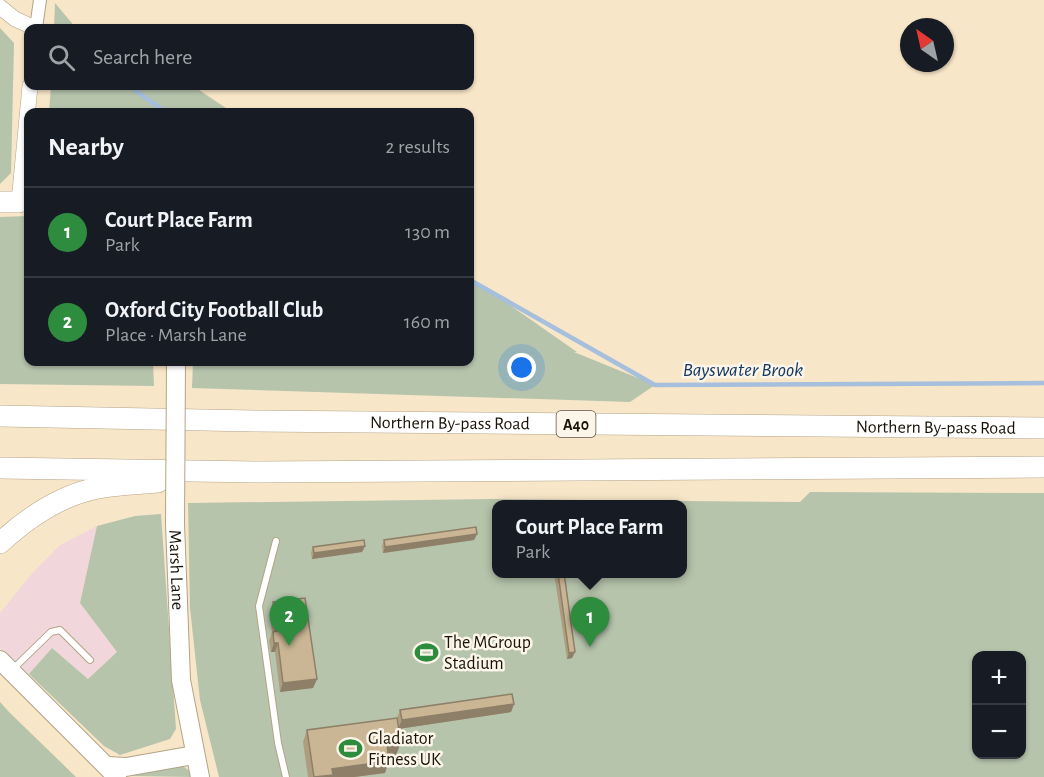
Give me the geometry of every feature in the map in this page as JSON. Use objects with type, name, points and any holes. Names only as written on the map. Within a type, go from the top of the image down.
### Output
[{"type":"highway","name":"Northern By-pass Road","points":[[0,416],[278,422],[1044,428]]},
{"type":"highway","points":[[0,468],[257,472],[1044,467]]},
{"type":"highway","points":[[0,543],[18,526],[48,508],[92,489],[257,472]]},
{"type":"main road","name":"Marsh Lane","points":[[176,366],[176,524],[180,680],[200,777]]},
{"type":"main road","points":[[6,665],[113,772],[126,767],[194,755]]},
{"type":"street","points":[[37,24],[40,0]]},
{"type":"street","points":[[0,7],[15,19],[27,24]]},
{"type":"street","points":[[27,108],[30,90]]},
{"type":"street","points":[[16,202],[24,136]]},
{"type":"lane","points":[[276,541],[259,606],[278,743],[286,777]]},
{"type":"lane","points":[[6,665],[51,632],[60,630],[90,660]]},
{"type":"shaded area","points":[[97,526],[80,603],[117,652],[88,679],[52,648],[29,674],[0,649],[0,613],[29,577],[60,545]]},
{"type":"green space","points":[[55,3],[73,24],[54,24]]},
{"type":"green space","points":[[0,28],[14,43],[11,173],[0,184]]},
{"type":"green space","points":[[51,90],[199,90],[226,108],[49,108]]},
{"type":"green space","points":[[24,216],[24,366],[153,366],[154,386],[0,384],[0,217]]},
{"type":"green space","points":[[474,280],[577,352],[574,352],[655,385],[630,402],[192,388],[193,366],[474,366]]},
{"type":"green space","points":[[810,492],[1044,493],[1044,777],[219,777],[200,700],[190,608],[188,503],[491,499],[594,500],[492,500],[492,578],[687,578],[687,501],[800,502]]},
{"type":"green space","points":[[161,514],[176,729],[170,739],[120,755],[104,746],[29,674],[52,648],[88,679],[117,652],[80,603],[97,526],[135,516]]},
{"type":"green space","points":[[0,702],[9,712],[76,777],[0,777]]},
{"type":"green space","points":[[180,764],[191,772],[193,777],[127,776]]},
{"type":"building","points":[[476,527],[477,534],[385,547],[384,540]]},
{"type":"building","points":[[364,540],[365,546],[314,553],[313,547]]},
{"type":"building","points":[[559,578],[565,578],[575,652],[569,653]]},
{"type":"building","points":[[305,598],[317,679],[283,683],[278,643],[274,643],[273,632],[277,631],[273,602]]},
{"type":"building","points":[[512,694],[514,704],[402,720],[400,710]]},
{"type":"building","name":"Gladiator Fitness UK","points":[[397,718],[401,743],[387,745],[389,761],[332,769],[333,775],[314,777],[307,730]]},
{"type":"waterway","name":"Bayswater Brook","points":[[135,90],[160,108]]},
{"type":"waterway","name":"Bayswater Brook","points":[[474,282],[655,385],[1044,383]]},
{"type":"place","name":"Oxford City Football Club","points":[[289,646]]},
{"type":"place","name":"Court Place Farm","points":[[590,647]]},
{"type":"place","name":"The MGroup Stadium","points":[[426,652]]},
{"type":"place","name":"Gladiator Fitness UK","points":[[350,748]]}]
